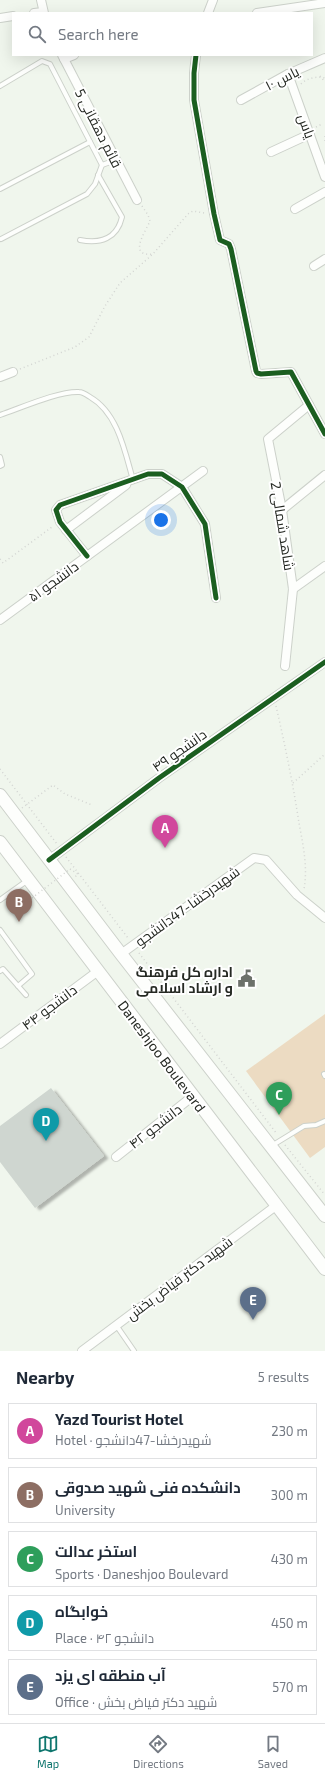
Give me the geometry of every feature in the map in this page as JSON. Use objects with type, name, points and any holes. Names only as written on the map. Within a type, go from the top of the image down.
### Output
[{"type":"main road","name":"Daneshjoo Boulevard","points":[[0,795],[121,954],[325,1216]]},
{"type":"main road","name":"Daneshjoo Boulevard","points":[[0,842],[325,1269]]},
{"type":"street","points":[[41,0],[44,12]]},
{"type":"street","points":[[208,12],[213,0]]},
{"type":"street","points":[[264,12],[325,3]]},
{"type":"street","points":[[0,18],[12,16]]},
{"type":"street","points":[[196,56],[194,100],[214,214],[220,240],[229,244],[257,374],[291,372],[325,434]]},
{"type":"street","name":"قائم دهقانی 5","points":[[63,57],[137,200]]},
{"type":"street","name":"یاس ۱۰","points":[[241,100],[288,74],[325,58]]},
{"type":"street","name":"یاس","points":[[288,74],[325,177]]},
{"type":"street","points":[[271,152],[310,134]]},
{"type":"street","points":[[295,210],[325,192]]},
{"type":"street","points":[[314,266],[325,259]]},
{"type":"street","points":[[0,377],[13,372]]},
{"type":"street","name":"شاهد شمالی 2","points":[[285,666],[293,589],[282,510],[268,439],[309,405]]},
{"type":"street","name":"دانشجو ۵۱","points":[[0,620],[203,471]]},
{"type":"street","points":[[87,556],[60,522],[56,510],[60,505],[148,474],[162,474],[182,486],[205,524],[216,598]]},
{"type":"street","points":[[282,510],[325,475]]},
{"type":"street","points":[[66,530],[133,480]]},
{"type":"street","points":[[293,589],[325,566]]},
{"type":"street","name":"دانشجو ۴۹","points":[[49,860],[159,778],[325,662]]},
{"type":"street","name":"شهیدرخشا-47دانشجو","points":[[121,954],[254,858],[266,860],[303,899]]},
{"type":"street","points":[[303,899],[325,918]]},
{"type":"street","name":"دانشجو ۴۴","points":[[0,1044],[98,971]]},
{"type":"street","name":"دانشجو ۴۲","points":[[116,1157],[193,1096]]},
{"type":"street","name":"شهید دکتر فیاض بخش","points":[[82,1351],[276,1206]]},
{"type":"lane","points":[[0,86],[42,61],[50,64],[102,165]]},
{"type":"lane","points":[[0,189],[90,142]]},
{"type":"lane","points":[[1,239],[87,194],[95,184],[102,165],[116,160]]},
{"type":"lane","points":[[80,240],[92,242],[110,237],[120,228],[122,217],[98,175]]},
{"type":"lane","points":[[0,415],[63,393],[81,392],[97,401],[112,419],[122,440],[133,480]]},
{"type":"lane","points":[[0,457],[2,465],[0,466]]},
{"type":"lane","points":[[0,900],[28,880]]},
{"type":"lane","points":[[0,930],[32,974],[18,986]]},
{"type":"lane","points":[[0,971],[3,969],[26,995]]},
{"type":"lane","points":[[271,1146],[304,1126],[325,1121]]},
{"type":"lane","points":[[116,1325],[134,1351]]},
{"type":"path","points":[[300,86],[303,82],[310,78],[320,76],[325,78]]},
{"type":"path","points":[[320,76],[325,82]]},
{"type":"path","points":[[310,125],[316,128],[322,124]]},
{"type":"path","points":[[325,136],[325,141]]},
{"type":"path","points":[[137,200],[148,215],[150,221],[139,242],[139,248],[142,253],[153,254]]},
{"type":"path","points":[[13,372],[75,347],[89,337],[105,306],[120,283],[153,254],[190,212],[214,214]]},
{"type":"path","points":[[0,559],[3,563],[60,522]]},
{"type":"path","points":[[274,698],[293,783],[303,848],[306,878],[303,899]]},
{"type":"path","points":[[293,783],[325,754]]},
{"type":"path","points":[[0,769],[78,874],[281,1140],[325,1195]]},
{"type":"path","points":[[14,813],[53,785],[65,794],[92,805]]},
{"type":"path","points":[[32,898],[70,869],[78,874]]},
{"type":"shaded area","points":[[325,1014],[325,1147],[310,1158],[246,1071]]},
{"type":"building","points":[[51,1088],[104,1156],[35,1208],[0,1162],[0,1126]]},
{"type":"cycle path","points":[[196,56],[194,100],[214,214],[220,240],[229,244],[231,249],[256,371],[257,373],[261,374],[291,372],[325,434]]},
{"type":"cycle path","points":[[87,556],[60,522],[56,510],[60,505],[148,474],[162,474],[182,487],[205,524],[216,598]]},
{"type":"cycle path","points":[[49,860],[159,778],[325,662]]},
{"type":"place","name":"Yazd Tourist Hotel","points":[[165,848]]},
{"type":"place","name":"دانشکده فنی شهید صدوقی","points":[[19,922]]},
{"type":"place","name":"اداره کل فرهنگ و ارشاد اسلامی","points":[[246,979]]},
{"type":"place","name":"استخر عدالت","points":[[279,1115]]},
{"type":"place","name":"خوابگاه","points":[[46,1141]]},
{"type":"place","name":"آب منطقه ای یزد","points":[[253,1320]]}]
